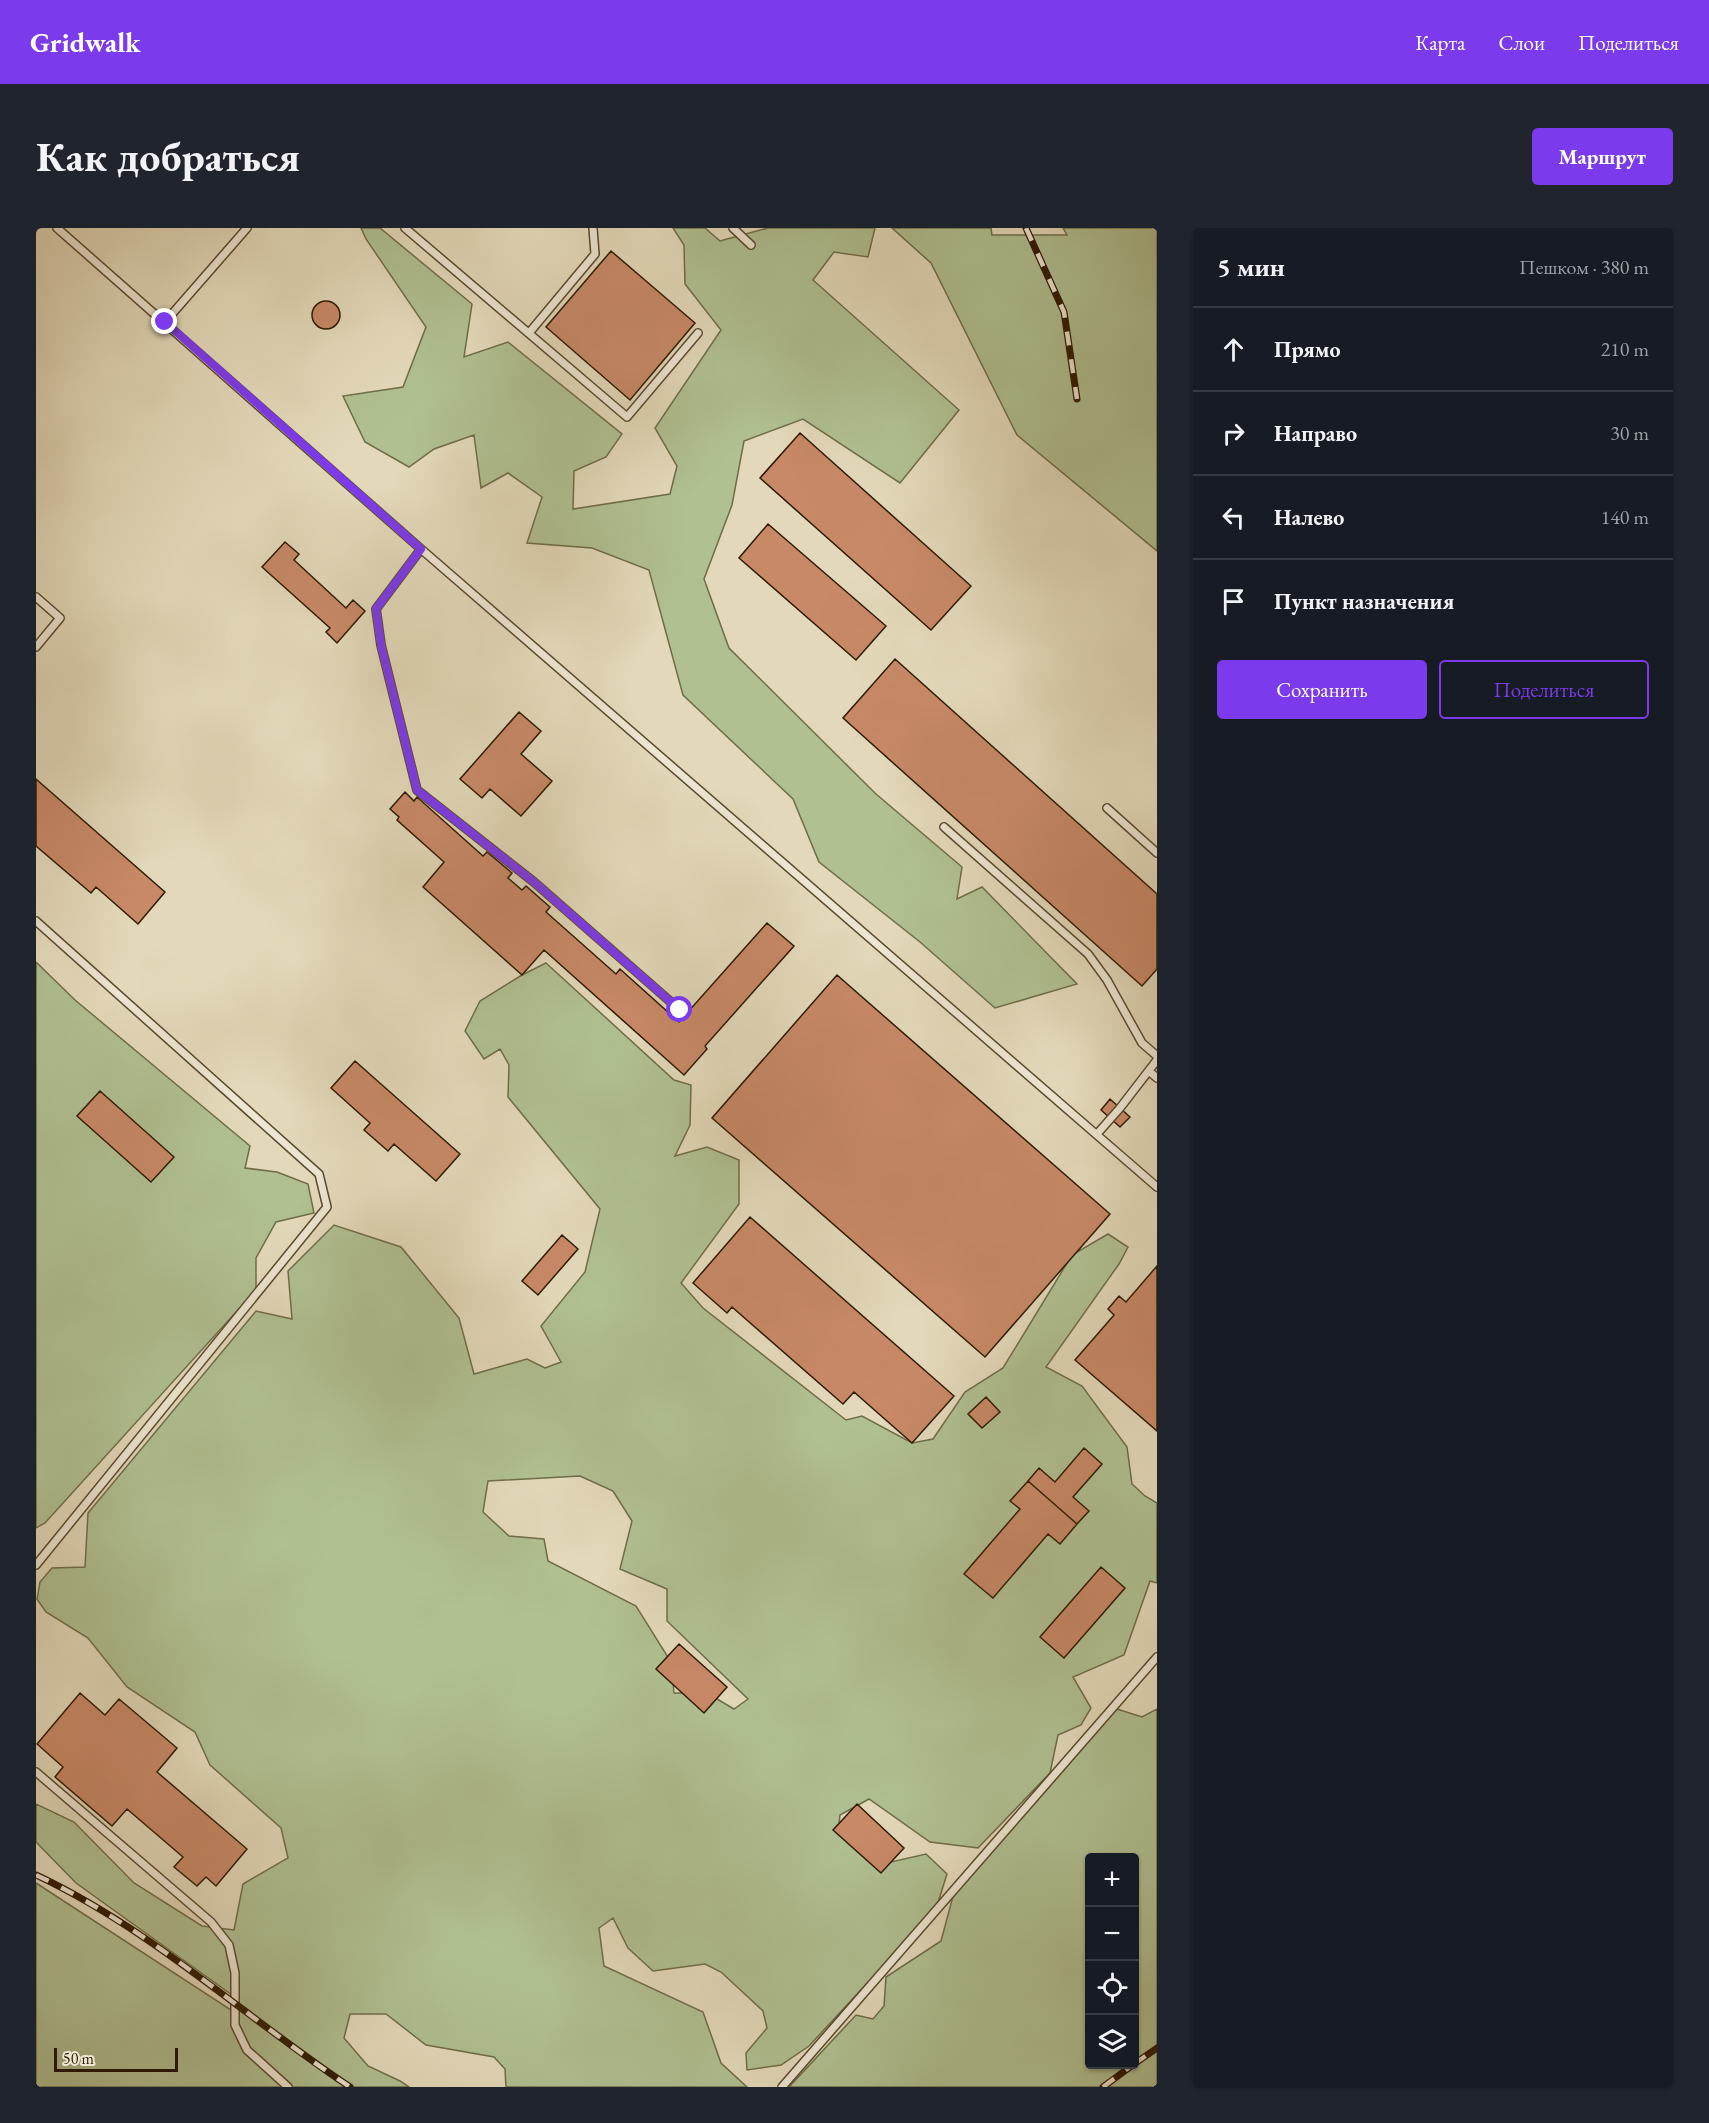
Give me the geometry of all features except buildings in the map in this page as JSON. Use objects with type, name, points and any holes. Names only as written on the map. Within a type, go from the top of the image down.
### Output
[{"type":"lane","points":[[57,228],[421,549],[1157,1186]]},
{"type":"lane","points":[[165,322],[247,228]]},
{"type":"lane","points":[[405,228],[627,417],[698,333]]},
{"type":"lane","points":[[529,333],[595,254],[593,228]]},
{"type":"lane","points":[[733,228],[751,245]]},
{"type":"lane","points":[[421,549],[376,609],[381,645],[417,790],[534,882],[680,1010]]},
{"type":"lane","points":[[36,597],[60,618],[36,647]]},
{"type":"lane","points":[[1107,808],[1157,853]]},
{"type":"lane","points":[[944,827],[1088,954],[1107,980],[1142,1043],[1157,1058],[1097,1134]]},
{"type":"lane","points":[[36,921],[319,1174],[327,1207],[36,1565]]},
{"type":"lane","points":[[1149,1071],[1157,1078]]},
{"type":"lane","points":[[782,2087],[1157,1657]]},
{"type":"lane","points":[[36,1772],[211,1922],[229,1945],[235,1973],[235,2025],[247,2050],[288,2087]]},
{"type":"green space","points":[[361,228],[380,228],[472,304],[464,357],[508,342],[622,434],[606,457],[574,471],[573,509],[670,494],[677,466],[655,428],[721,330],[685,284],[684,245],[673,228],[705,228],[720,241],[768,228],[875,228],[868,257],[834,252],[813,280],[959,410],[900,483],[803,419],[744,441],[732,505],[704,579],[729,648],[876,794],[962,867],[957,899],[982,887],[1077,984],[995,1008],[920,942],[819,862],[793,799],[683,695],[649,570],[592,548],[527,543],[542,497],[508,473],[481,488],[474,435],[434,449],[409,467],[365,442],[343,396],[403,387],[426,327],[366,239]]},
{"type":"green space","points":[[892,228],[991,228],[992,235],[1067,235],[1063,228],[1157,228],[1157,551],[1017,435],[931,263]]},
{"type":"green space","points":[[36,962],[75,1000],[250,1146],[245,1168],[277,1172],[308,1184],[314,1213],[276,1222],[256,1258],[256,1290],[45,1523],[36,1528]]},
{"type":"green space","points":[[546,963],[674,1080],[691,1085],[690,1125],[675,1156],[707,1147],[739,1160],[739,1204],[681,1283],[703,1308],[846,1420],[862,1416],[912,1443],[933,1439],[965,1392],[1003,1368],[1072,1255],[1108,1234],[1128,1247],[1119,1264],[1046,1367],[1082,1386],[1127,1447],[1132,1484],[1157,1503],[1157,1583],[1150,1581],[1124,1655],[1073,1677],[1091,1708],[1081,1725],[1058,1735],[1050,1773],[978,1848],[930,1842],[869,1799],[840,1815],[838,1832],[878,1865],[926,1854],[947,1874],[936,1909],[809,2046],[781,2065],[747,2070],[746,2053],[767,2028],[763,2011],[721,1972],[705,1964],[653,1971],[628,1948],[613,1918],[599,1928],[604,1966],[703,2012],[721,2063],[747,2087],[506,2087],[505,2069],[494,2057],[426,2045],[386,2014],[350,2014],[344,2038],[368,2066],[409,2087],[36,2087],[36,1883],[237,2014],[239,2000],[76,1883],[36,1842],[36,1804],[74,1822],[134,1883],[202,1926],[234,1930],[243,1884],[288,1858],[281,1828],[210,1765],[195,1732],[127,1687],[88,1638],[46,1612],[37,1599],[40,1582],[52,1568],[85,1567],[88,1513],[256,1311],[292,1319],[288,1271],[334,1225],[401,1247],[459,1318],[474,1374],[527,1359],[545,1368],[561,1362],[541,1326],[585,1272],[600,1209],[508,1097],[509,1065],[500,1049],[484,1059],[465,1031],[480,1001]],"holes":[[[580,1476],[613,1491],[632,1521],[620,1569],[667,1589],[667,1621],[748,1699],[734,1709],[707,1693],[674,1693],[671,1662],[636,1606],[548,1561],[544,1539],[509,1536],[483,1512],[488,1481]]]},
{"type":"green space","points":[[1117,1709],[1142,1717],[1157,1709],[1157,2087],[789,2087],[856,2015],[873,2019],[884,2006],[886,1977],[941,1941],[956,1885]]},
{"type":"railway","points":[[1026,228],[1064,312],[1077,399]]},
{"type":"railway","points":[[36,1875],[119,1921],[158,1947],[350,2087]]},
{"type":"railway","points":[[1139,2061],[1157,2048]]},
{"type":"railway","points":[[1103,2087],[1127,2069]]},
{"type":"route","points":[[165,322],[421,549],[376,609],[381,645],[417,790],[534,882],[680,1010]]}]
